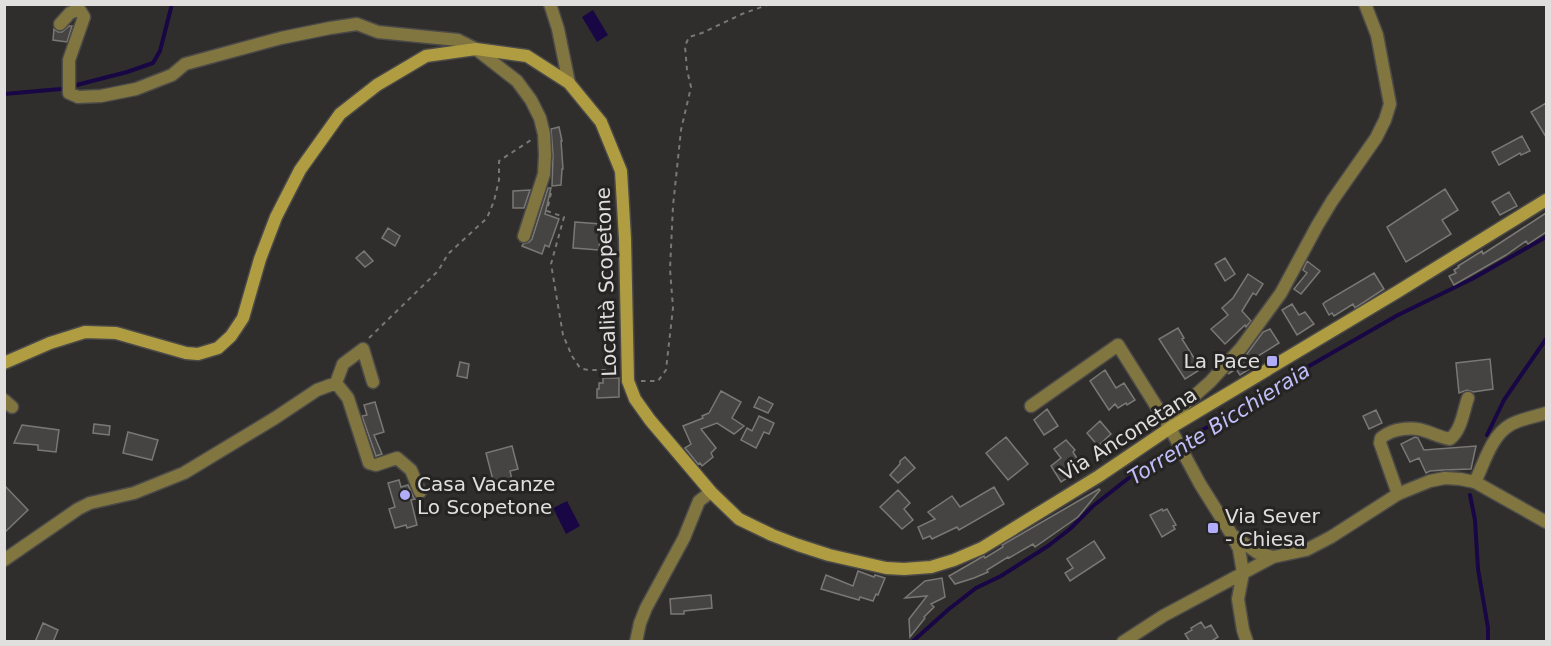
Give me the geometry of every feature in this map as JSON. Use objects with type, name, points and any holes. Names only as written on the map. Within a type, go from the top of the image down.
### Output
[{"type":"main road","name":"Località Scopetone","points":[[4,363],[50,343],[85,332],[116,333],[186,353],[198,354],[218,348],[231,336],[243,318],[260,259],[276,217],[300,171],[340,114],[377,84],[426,56],[476,49],[527,56],[569,83],[601,122],[621,171],[628,379],[634,399],[689,469],[711,492]]},
{"type":"main road","name":"Via Anconetana","points":[[711,492],[740,519],[772,535],[829,555],[886,568],[904,569],[931,567],[954,560],[982,548],[1173,433],[1546,200]]},
{"type":"street","points":[[550,4],[558,29],[569,83]]},
{"type":"street","points":[[1173,433],[1184,405],[1210,382],[1241,348],[1281,293],[1332,201],[1376,138],[1385,120],[1390,104],[1377,35],[1365,4]]},
{"type":"street","points":[[60,24],[70,13],[80,9],[84,17],[69,60],[69,93],[78,97],[101,96],[136,89],[172,75],[186,64],[280,38],[330,28],[357,24],[378,32],[458,40],[476,49],[517,81],[531,100],[540,118],[544,134],[544,174],[525,236]]},
{"type":"street","points":[[1031,406],[1118,345],[1173,433],[1239,549],[1243,573],[1238,599],[1247,642]]},
{"type":"street","points":[[4,560],[90,503],[134,493],[184,473],[317,390],[336,382],[343,364],[363,349],[373,382]]},
{"type":"street","points":[[336,382],[348,398],[369,463],[376,465],[397,458],[411,470],[420,492]]},
{"type":"street","points":[[1398,494],[1380,443],[1381,438],[1393,431],[1413,427],[1450,439],[1460,427],[1468,398]]},
{"type":"street","points":[[1475,482],[1493,444],[1504,429],[1546,413]]},
{"type":"street","points":[[1123,642],[1163,616],[1273,557],[1306,550],[1331,537],[1398,494],[1430,481],[1445,478],[1475,482],[1546,522]]},
{"type":"street","points":[[636,642],[646,608],[684,538],[699,501],[711,492]]},
{"type":"street","points":[[1232,536],[1258,553],[1273,557]]},
{"type":"path","points":[[544,174],[552,188],[547,211],[564,217],[551,264],[563,335],[572,356],[580,368],[609,370],[628,379],[658,381],[666,370],[674,309],[670,268],[673,206],[681,130],[691,87],[685,46],[689,36],[702,33],[770,4]]},
{"type":"path","points":[[363,349],[369,338],[438,271],[448,254],[487,218],[499,180],[499,161],[544,134]]},
{"type":"shaded area","points":[[593,10],[608,35],[597,42],[582,17]]},
{"type":"shaded area","points":[[567,501],[580,526],[566,534],[553,508]]},
{"type":"building","points":[[72,26],[67,42],[53,40],[54,29],[62,32]]},
{"type":"building","points":[[1546,103],[1546,137],[1531,112]]},
{"type":"building","points":[[559,127],[563,169],[561,185],[552,186],[551,129]]},
{"type":"building","points":[[1522,136],[1530,151],[1521,155],[1520,153],[1499,165],[1492,152]]},
{"type":"building","points":[[548,188],[551,188],[545,214],[559,219],[549,247],[545,245],[542,254],[522,246],[532,239]]},
{"type":"building","points":[[1445,189],[1458,210],[1442,220],[1451,234],[1406,262],[1387,227]]},
{"type":"building","points":[[530,190],[524,208],[513,208],[513,191]]},
{"type":"building","points":[[1509,192],[1517,206],[1500,215],[1492,202]]},
{"type":"building","points":[[1546,213],[1546,232],[1528,244],[1526,241],[1454,285],[1449,276],[1456,273],[1454,270],[1458,266],[1482,251],[1483,254]]},
{"type":"building","points":[[575,222],[601,224],[599,250],[573,248]]},
{"type":"building","points":[[388,228],[400,236],[395,246],[382,238]]},
{"type":"building","points":[[364,251],[373,261],[365,267],[356,258]]},
{"type":"building","points":[[1225,258],[1235,274],[1225,281],[1215,264]]},
{"type":"building","points":[[1307,261],[1320,271],[1301,294],[1294,289],[1307,273],[1303,270]]},
{"type":"building","points":[[1374,273],[1384,289],[1355,308],[1353,304],[1334,316],[1332,313],[1329,315],[1323,304],[1325,302]]},
{"type":"building","points":[[1248,274],[1263,284],[1256,295],[1253,293],[1242,311],[1251,321],[1225,344],[1211,329],[1228,315],[1222,308],[1233,298]]},
{"type":"building","points":[[1292,304],[1299,315],[1305,312],[1314,324],[1297,335],[1282,310]]},
{"type":"building","points":[[1178,328],[1184,338],[1182,339],[1201,369],[1185,379],[1159,339]]},
{"type":"building","points":[[1270,329],[1279,343],[1250,361],[1254,366],[1240,375],[1236,369],[1228,374],[1263,332]]},
{"type":"building","points":[[1490,359],[1493,389],[1473,392],[1467,390],[1459,393],[1456,363]]},
{"type":"building","points":[[460,362],[469,364],[467,378],[457,376]]},
{"type":"building","points":[[1105,370],[1116,388],[1124,383],[1135,400],[1118,408],[1115,404],[1109,410],[1090,381]]},
{"type":"building","points":[[603,378],[619,378],[619,397],[597,398],[597,389],[599,389],[599,383],[603,383]]},
{"type":"building","points":[[721,391],[741,402],[732,418],[744,426],[734,434],[717,423],[701,429],[716,448],[711,453],[713,457],[702,466],[685,448],[691,444],[683,426],[709,413]]},
{"type":"building","points":[[759,397],[773,404],[768,413],[754,407]]},
{"type":"building","points":[[375,402],[384,432],[374,435],[382,454],[376,456],[362,416],[367,415],[364,405]]},
{"type":"building","points":[[1047,409],[1058,426],[1044,435],[1034,420]]},
{"type":"building","points":[[1376,410],[1382,423],[1369,429],[1363,416]]},
{"type":"building","points":[[759,416],[774,423],[769,434],[764,432],[756,448],[741,440],[747,428],[752,431]]},
{"type":"building","points":[[1100,421],[1111,434],[1098,446],[1087,433]]},
{"type":"building","points":[[94,424],[110,426],[109,435],[93,433]]},
{"type":"building","points":[[22,425],[59,430],[56,452],[38,450],[38,445],[14,443]]},
{"type":"building","points":[[128,432],[158,440],[152,460],[123,453]]},
{"type":"building","points":[[1006,437],[1028,464],[1008,480],[986,453]]},
{"type":"building","points":[[1415,437],[1418,438],[1424,450],[1476,446],[1471,469],[1426,473],[1419,458],[1410,462],[1401,444]]},
{"type":"building","points":[[1066,440],[1075,450],[1073,452],[1083,468],[1061,482],[1051,466],[1061,458],[1054,449]]},
{"type":"building","points":[[512,446],[518,469],[510,471],[512,480],[494,484],[486,453]]},
{"type":"building","points":[[905,457],[915,468],[898,483],[890,475]]},
{"type":"building","points":[[399,480],[401,487],[408,485],[415,499],[411,500],[417,525],[407,528],[406,525],[395,528],[389,509],[395,507],[388,483]]},
{"type":"building","points":[[4,485],[28,510],[4,533]]},
{"type":"building","points":[[994,487],[1004,504],[959,530],[957,527],[932,539],[930,536],[923,539],[918,527],[935,519],[928,512],[952,496],[960,507]]},
{"type":"building","points":[[1099,489],[1078,517],[1035,547],[1033,544],[974,578],[955,584],[949,576],[984,556],[985,558],[1003,547],[1002,545]]},
{"type":"building","points":[[898,490],[910,503],[904,509],[913,520],[902,529],[880,507]]},
{"type":"building","points":[[1162,509],[1163,511],[1167,509],[1176,525],[1173,526],[1175,529],[1162,537],[1150,515]]},
{"type":"building","points":[[1094,541],[1105,558],[1070,581],[1065,573],[1073,568],[1067,559]]},
{"type":"building","points":[[858,571],[885,578],[873,601],[860,597],[859,600],[821,589],[826,575],[853,586]]},
{"type":"building","points":[[942,578],[945,597],[931,604],[934,607],[910,637],[909,619],[927,596],[905,598],[925,581]]},
{"type":"building","points":[[711,595],[712,608],[684,611],[684,614],[671,614],[670,599]]},
{"type":"building","points":[[1201,622],[1205,628],[1211,625],[1218,637],[1210,642],[1190,642],[1185,634]]},
{"type":"building","points":[[43,623],[58,630],[53,642],[35,642]]},
{"type":"waterway","points":[[4,94],[61,89],[153,63],[160,51],[172,4]]},
{"type":"waterway","name":"Torrente Bicchieraia","points":[[912,642],[976,588],[1001,576],[1048,546],[1070,529],[1093,506],[1144,466],[1202,430],[1257,401],[1290,377],[1398,315],[1472,279],[1546,237]]},
{"type":"waterway","points":[[1487,435],[1504,400],[1546,339]]},
{"type":"waterway","points":[[1470,495],[1475,520],[1478,569],[1488,628],[1488,642]]},
{"type":"place","name":"La Pace","points":[[1272,361]]},
{"type":"place","name":"Casa Vacanze Lo Scopetone","points":[[405,495]]},
{"type":"place","name":"Via Sever - Chiesa","points":[[1213,528]]}]
